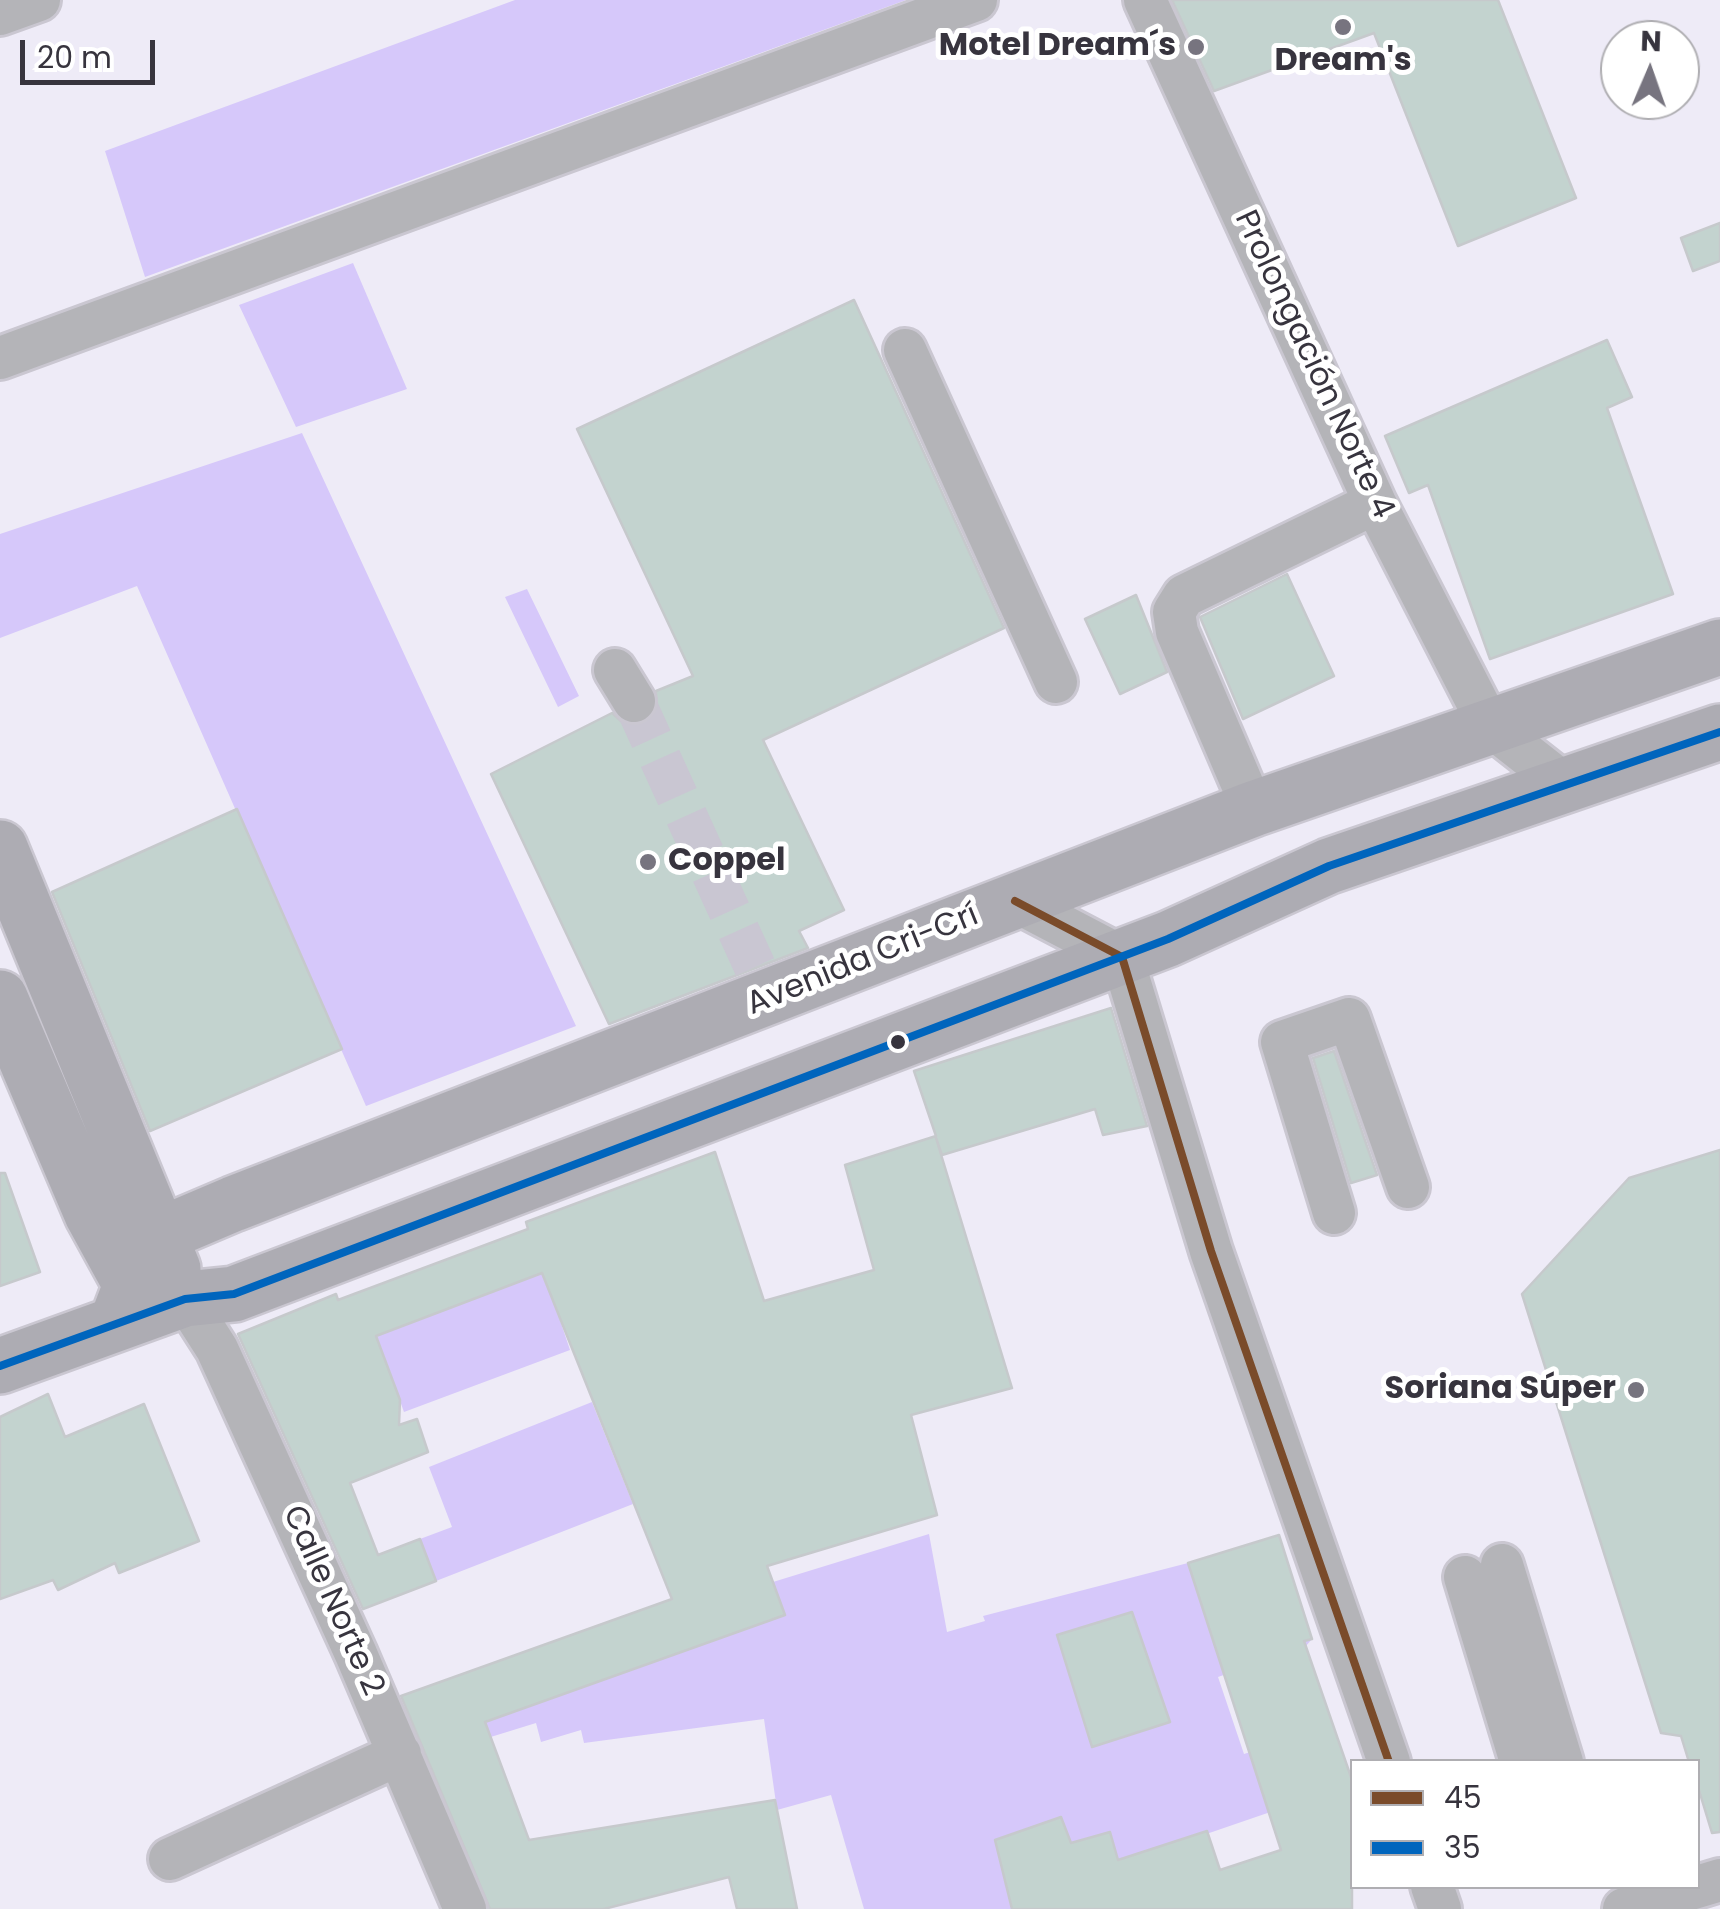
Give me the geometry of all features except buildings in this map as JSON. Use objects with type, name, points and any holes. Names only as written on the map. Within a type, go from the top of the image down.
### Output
[{"type":"main road","name":"Avenida Cri-Crí","points":[[160,1235],[764,982],[1015,900],[1252,809],[1720,648]]},
{"type":"main road","points":[[0,1366],[124,1303],[234,1294],[1122,957],[1329,866],[1720,732]]},
{"type":"main road","points":[[0,848],[185,1300]]},
{"type":"main road","points":[[0,998],[92,1214],[124,1303]]},
{"type":"main road","points":[[124,1303],[160,1235]]},
{"type":"street","points":[[0,14],[39,0]]},
{"type":"street","points":[[0,358],[976,0]]},
{"type":"street","name":"Prolongación Norte 4","points":[[1145,0],[1375,503],[1489,725]]},
{"type":"street","points":[[906,350],[1056,682]]},
{"type":"street","points":[[1252,809],[1177,632],[1174,612],[1184,596],[1375,503]]},
{"type":"street","points":[[1489,725],[1563,783]]},
{"type":"street","points":[[1015,900],[1122,957],[1212,1252],[1388,1759]]},
{"type":"street","points":[[1334,1213],[1282,1042],[1350,1019],[1408,1187]]},
{"type":"street","name":"Calle Norte 2","points":[[185,1300],[217,1348],[400,1754],[465,1909]]},
{"type":"street","points":[[1520,1759],[1483,1571],[1561,1759]]},
{"type":"street","points":[[170,1859],[400,1754]]},
{"type":"street","points":[[1624,1909],[1690,1889]]},
{"type":"shaded area","points":[[515,0],[906,0],[145,277],[105,151]]},
{"type":"shaded area","points":[[353,263],[407,389],[296,427],[239,305]]},
{"type":"shaded area","points":[[302,433],[576,1026],[366,1106],[137,586],[0,638],[0,534]]},
{"type":"shaded area","points":[[527,589],[579,696],[558,707],[505,597]]},
{"type":"shaded area","points":[[544,1272],[570,1350],[404,1412],[376,1335]]},
{"type":"shaded area","points":[[592,1402],[633,1504],[436,1581],[420,1539],[452,1527],[429,1467]]},
{"type":"shaded area","points":[[929,1534],[947,1632],[985,1621],[983,1616],[1188,1563],[1222,1667],[1312,1639],[1306,1646],[1218,1677],[1244,1754],[1333,1725],[1350,1785],[1119,1864],[1110,1832],[1071,1843],[1060,1818],[995,1841],[1012,1909],[864,1909],[831,1795],[777,1810],[764,1719],[584,1743],[581,1730],[541,1742],[536,1723],[481,1740],[435,1740],[784,1615],[773,1582]]},
{"type":"tunnel","points":[[634,701],[755,967]]},
{"type":"transit line","name":"35","points":[[0,1366],[185,1299],[234,1294],[1168,939],[1329,866],[1720,732]]},
{"type":"transit line","name":"45","points":[[1015,901],[1122,957],[1211,1251],[1388,1759]]},
{"type":"place","name":"Dream's","points":[[1343,27]]},
{"type":"place","name":"Motel Dream´s","points":[[1196,47]]},
{"type":"place","name":"Coppel","points":[[648,862]]},
{"type":"place","name":"Soriana Súper","points":[[1636,1390]]}]
